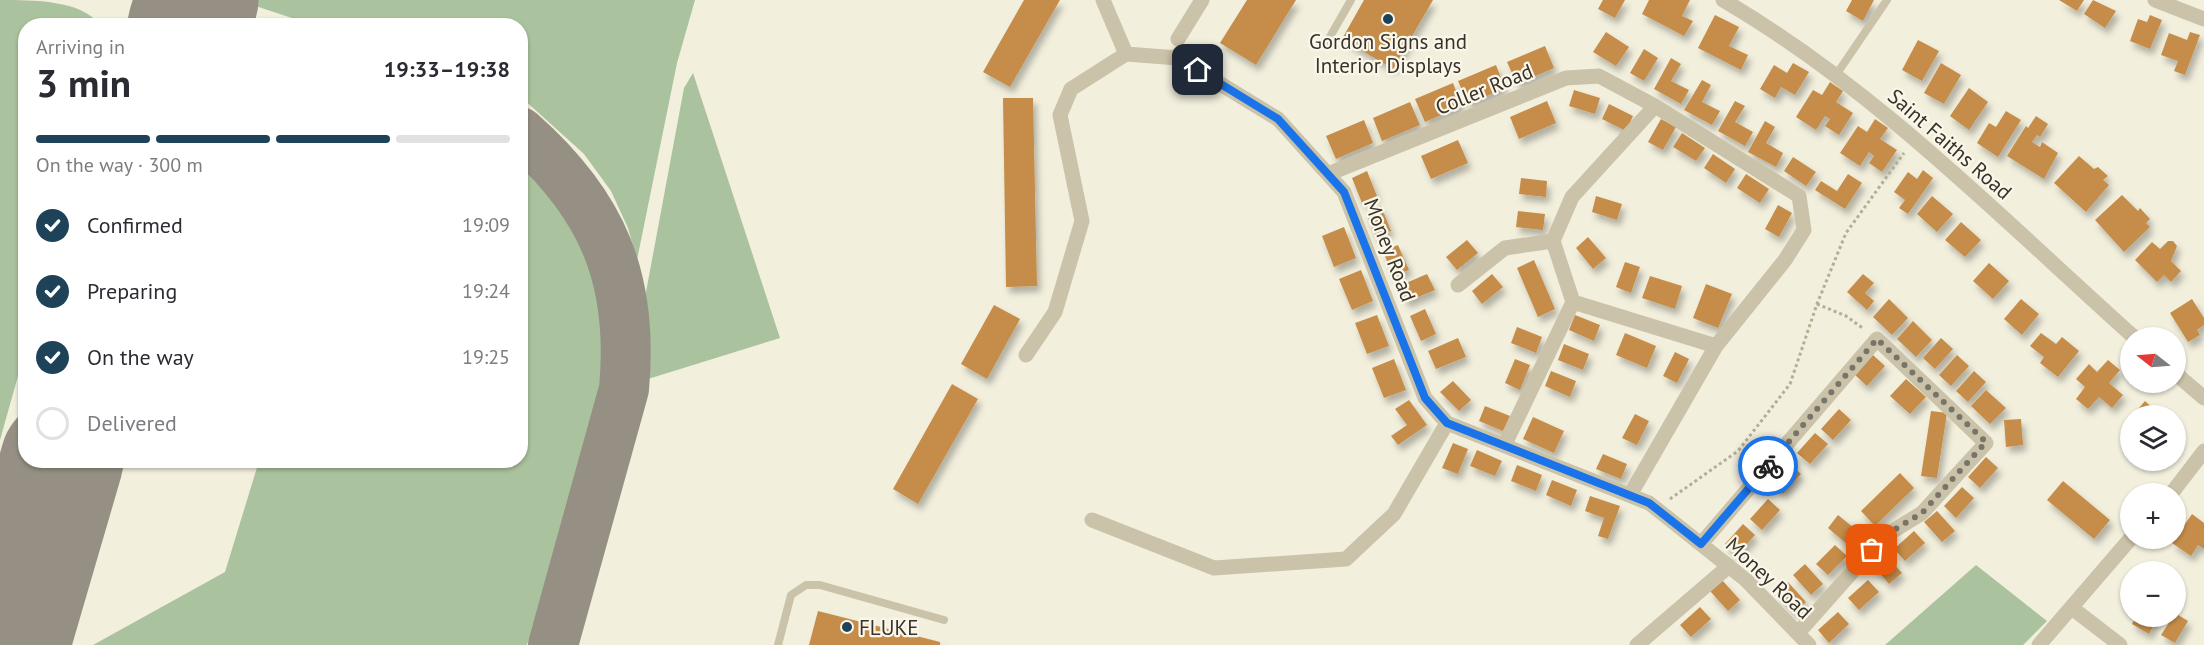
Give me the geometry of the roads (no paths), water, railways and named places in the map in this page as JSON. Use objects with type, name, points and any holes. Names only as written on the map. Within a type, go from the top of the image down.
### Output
[{"type":"street","points":[[1026,355],[1055,312],[1082,221],[1060,116],[1071,89],[1126,54],[1103,0]]},
{"type":"street","points":[[1178,39],[1202,0]]},
{"type":"street","name":"Saint Faiths Road","points":[[1724,0],[1768,26],[1836,75],[2029,240],[2123,327]]},
{"type":"street","points":[[2155,0],[2204,19]]},
{"type":"street","name":"Money Road","points":[[1126,54],[1178,58],[1278,119],[1344,192],[1425,398],[1447,423],[1505,444],[1630,495],[1656,508],[1746,580],[1809,645]]},
{"type":"street","name":"Coller Road","points":[[1328,174],[1566,78],[1599,76],[1655,106],[1799,196],[1804,230],[1785,260],[1716,346],[1630,495]]},
{"type":"street","points":[[1505,444],[1573,302],[1553,241],[1572,197],[1655,106]]},
{"type":"street","points":[[1458,285],[1506,248],[1553,241]]},
{"type":"street","points":[[1573,302],[1716,346]]},
{"type":"street","points":[[1701,544],[1877,339],[1906,364],[1986,442],[1922,513],[1882,537],[1798,633]]},
{"type":"street","points":[[2186,382],[2204,398]]},
{"type":"street","points":[[1092,520],[1214,568],[1346,559],[1394,514],[1447,423]]},
{"type":"street","points":[[2179,483],[2204,451]]},
{"type":"street","points":[[2039,645],[2122,549]]},
{"type":"street","points":[[1637,645],[1729,566]]},
{"type":"street","points":[[2072,608],[2120,645]]},
{"type":"lane","points":[[1328,42],[1351,0]]},
{"type":"lane","points":[[1836,75],[1887,0]]},
{"type":"lane","points":[[778,645],[791,595],[806,585],[820,585],[944,620]]},
{"type":"place","name":"Gordon Signs and Interior Displays","points":[[1388,19]]},
{"type":"place","name":"FLUKE","points":[[847,627]]}]
